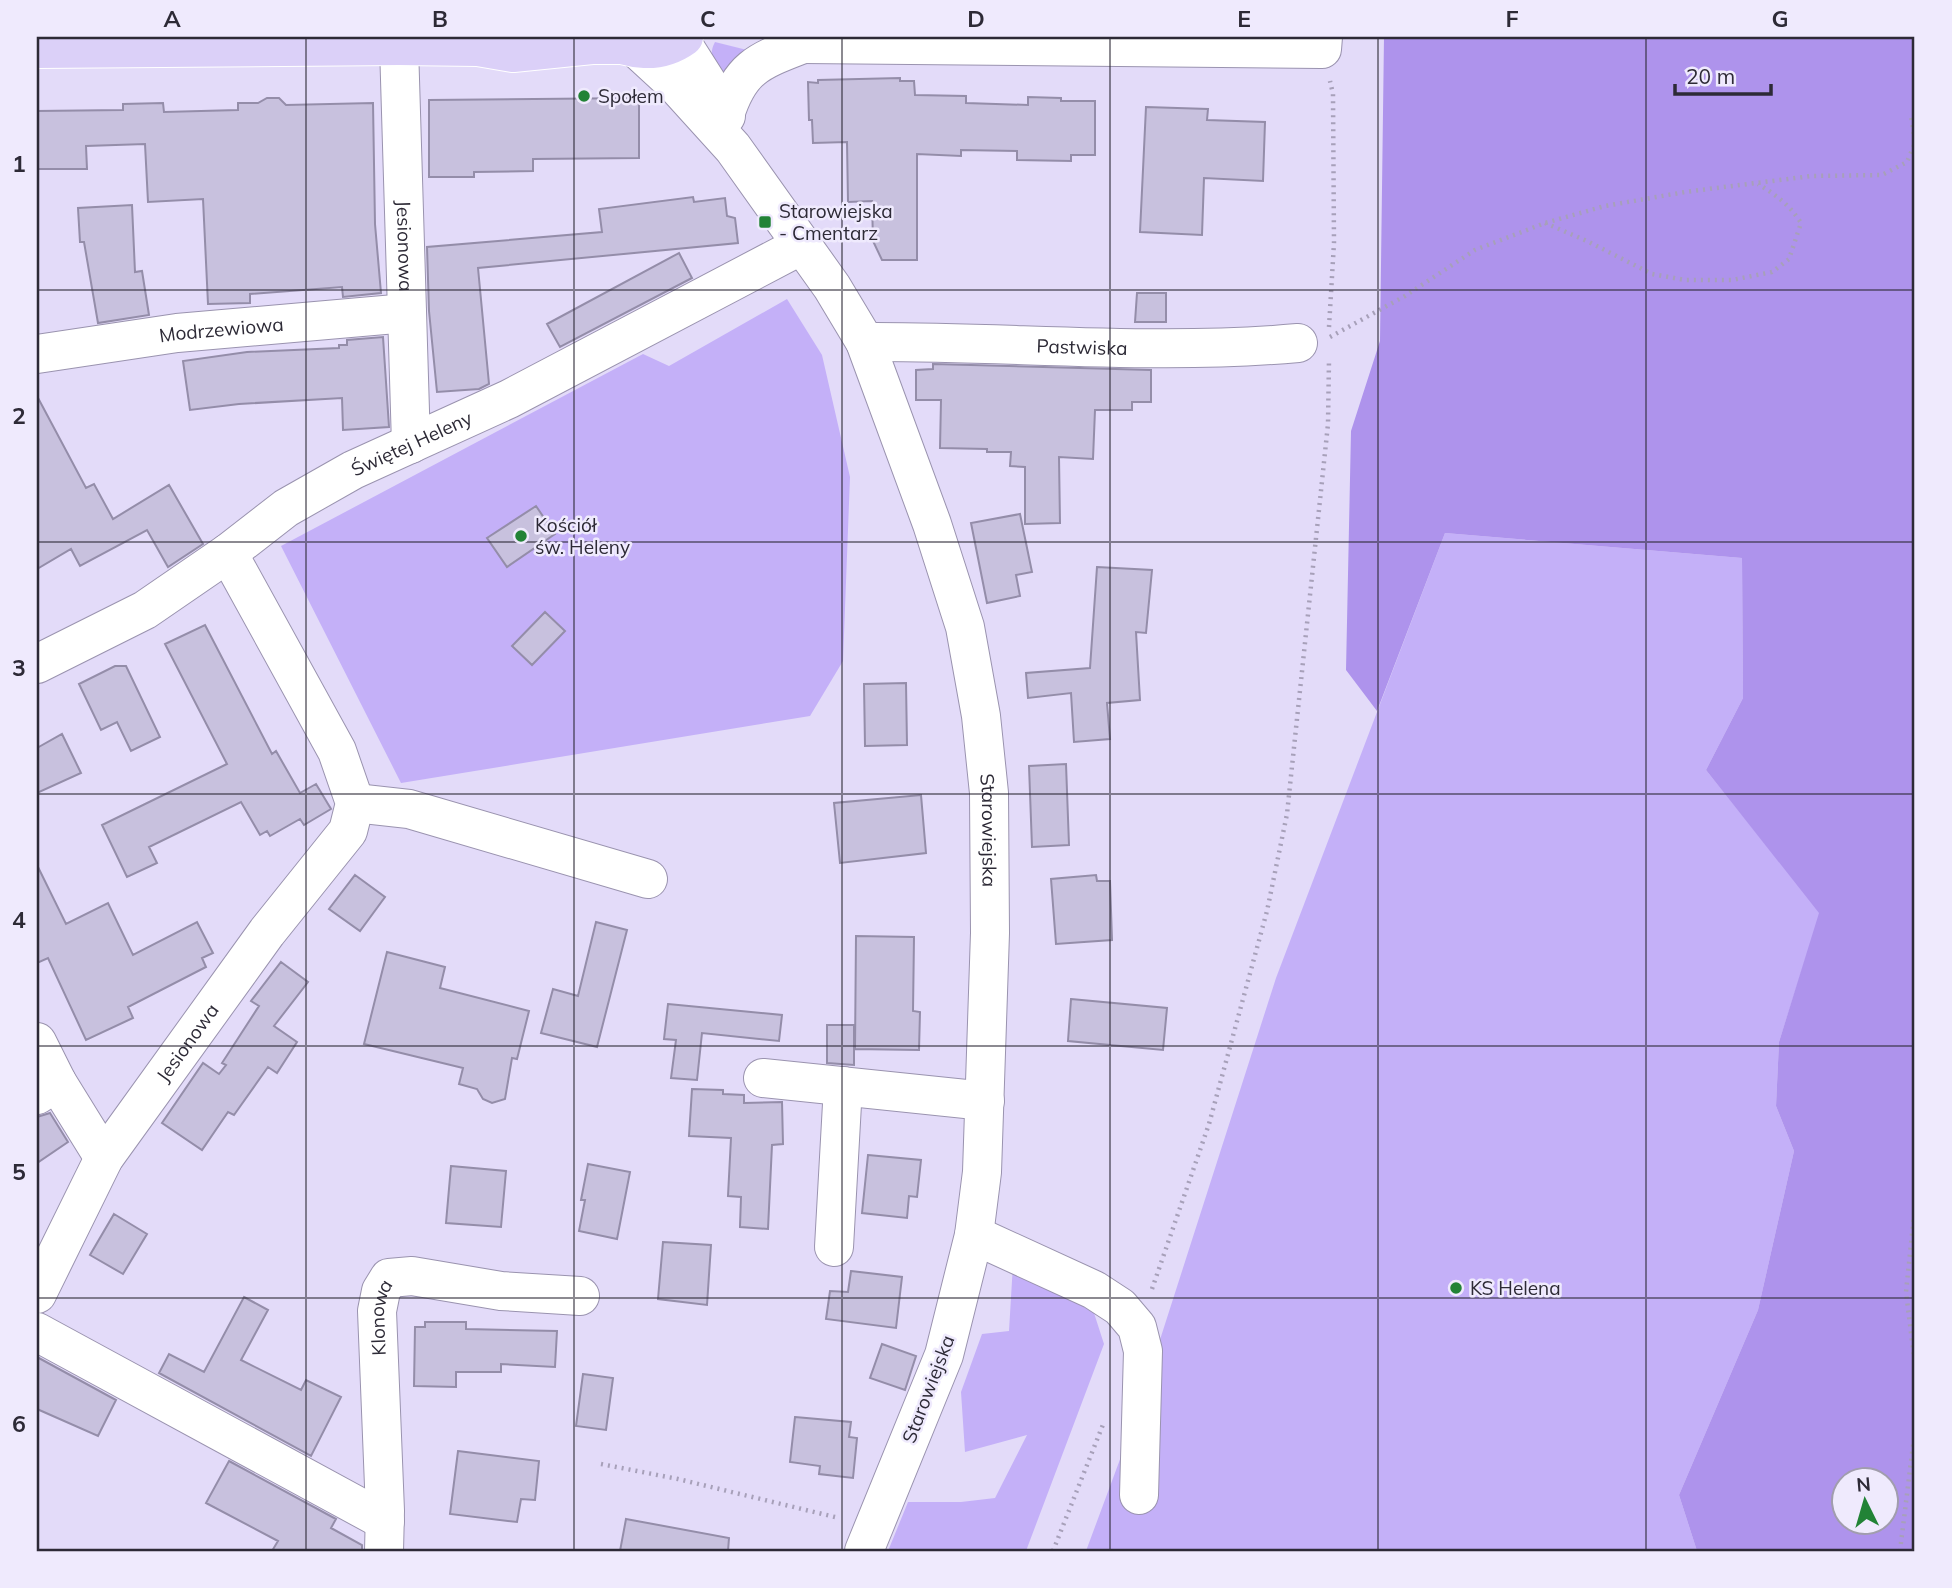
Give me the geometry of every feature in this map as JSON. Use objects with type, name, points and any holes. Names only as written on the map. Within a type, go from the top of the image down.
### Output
[{"type":"main road","points":[[37,49],[244,42],[488,42],[513,53],[620,44],[655,49],[682,38]]},
{"type":"street","name":"Starowiejska","points":[[682,38],[720,103],[729,132],[800,246],[832,287],[865,342],[932,524],[965,628],[981,716],[989,806],[990,933],[982,1172],[974,1235],[944,1355],[869,1539]]},
{"type":"street","points":[[729,132],[732,96],[742,79],[760,62],[795,40],[1322,43]]},
{"type":"street","name":"Jesionowa","points":[[381,43],[407,313],[411,444]]},
{"type":"street","name":"Starowiejska","points":[[620,44],[676,84],[729,132]]},
{"type":"street","name":"Świętej Heleny","points":[[37,664],[145,610],[228,554],[286,508],[353,470],[509,400],[800,246]]},
{"type":"street","name":"Modrzewiowa","points":[[37,354],[177,333],[407,313]]},
{"type":"street","name":"Pastwiska","points":[[865,342],[1120,349],[1319,344]]},
{"type":"street","points":[[228,554],[337,751],[355,803],[409,809],[648,879]]},
{"type":"street","name":"Jesionowa","points":[[37,1294],[104,1158],[267,932],[348,831],[355,803]]},
{"type":"street","points":[[37,1042],[47,1088],[104,1158]]},
{"type":"street","points":[[763,1078],[985,1101]]},
{"type":"street","points":[[834,1247],[843,1086]]},
{"type":"street","points":[[974,1235],[1094,1290],[1120,1307],[1137,1327],[1143,1351],[1139,1494]]},
{"type":"street","name":"Klonowa","points":[[385,1536],[377,1311],[381,1291],[389,1278],[412,1276],[501,1291],[580,1296]]},
{"type":"street","points":[[37,1332],[385,1536]]},
{"type":"path","points":[[1137,1327],[1209,1124],[1267,911],[1287,814],[1328,424],[1319,344],[1334,243],[1334,94],[1322,43]]},
{"type":"path","points":[[1319,344],[1395,302],[1475,250],[1545,223],[1605,206],[1757,183],[1812,176],[1882,174],[1907,162],[1915,143],[1911,115]]},
{"type":"path","points":[[1545,223],[1652,274],[1685,280],[1732,280],[1772,272],[1789,259],[1801,223],[1778,197],[1757,183]]},
{"type":"path","points":[[1915,1206],[1906,1292],[1915,1365]]},
{"type":"path","points":[[1052,1551],[1108,1412]]},
{"type":"path","points":[[1900,1551],[1915,1429]]},
{"type":"path","points":[[601,1464],[678,1479],[869,1539]]},
{"type":"shaded area","points":[[1384,37],[1915,37],[1915,1551],[1697,1551],[1679,1495],[1758,1310],[1794,1151],[1776,1106],[1779,1042],[1819,913],[1706,770],[1743,698],[1742,558],[1445,533],[1377,711],[1346,670],[1351,431],[1380,341]]},
{"type":"shaded area","points":[[715,42],[747,50],[727,83],[712,58]]},
{"type":"shaded area","points":[[787,299],[822,355],[850,477],[843,661],[810,716],[401,783],[281,546],[643,354],[669,366]]},
{"type":"shaded area","points":[[1445,533],[1742,558],[1743,698],[1706,770],[1820,913],[1779,1042],[1776,1106],[1794,1151],[1758,1310],[1679,1495],[1697,1551],[1086,1551],[1132,1427],[1276,978]]},
{"type":"shaded area","points":[[1013,1264],[1094,1313],[1104,1344],[1026,1551],[888,1551],[908,1502],[961,1502],[995,1498],[1027,1435],[965,1452],[961,1392],[982,1334],[1009,1331]]},
{"type":"building","points":[[900,78],[900,81],[914,81],[915,95],[966,96],[966,103],[1028,105],[1028,97],[1095,101],[1095,155],[1071,155],[1071,161],[1017,160],[1017,151],[961,150],[961,156],[917,154],[917,260],[882,260],[873,241],[872,201],[848,202],[847,142],[813,143],[812,120],[809,120],[808,82]]},
{"type":"building","points":[[267,98],[279,98],[286,105],[373,103],[375,224],[381,293],[343,297],[342,287],[250,294],[250,303],[208,304],[203,199],[148,202],[145,144],[86,146],[87,169],[37,169],[37,111],[123,110],[123,104],[163,103],[164,112],[238,110],[238,103],[258,103]]},
{"type":"building","points":[[639,98],[639,158],[533,159],[533,171],[474,172],[474,177],[429,177],[429,100]]},
{"type":"building","points":[[1146,107],[1208,109],[1207,120],[1265,122],[1263,181],[1204,178],[1202,235],[1140,232]]},
{"type":"building","points":[[693,197],[694,202],[725,198],[727,216],[735,218],[738,243],[478,268],[489,384],[479,389],[437,392],[429,311],[427,247],[602,232],[599,209]]},
{"type":"building","points":[[132,205],[135,272],[142,271],[149,315],[98,323],[84,242],[80,242],[78,208]]},
{"type":"building","points":[[679,253],[692,278],[560,347],[547,324]]},
{"type":"building","points":[[1137,293],[1166,293],[1166,322],[1135,322]]},
{"type":"building","points":[[383,337],[389,427],[343,430],[342,398],[239,404],[190,410],[183,361],[247,352],[339,348],[339,345],[347,345],[347,340]]},
{"type":"building","points":[[933,364],[1151,370],[1151,402],[1132,402],[1132,410],[1095,410],[1093,459],[1059,457],[1060,523],[1025,524],[1025,467],[1010,466],[1011,452],[940,448],[941,400],[916,400],[916,370],[933,369]]},
{"type":"building","points":[[37,396],[86,488],[94,484],[113,519],[169,485],[203,544],[168,567],[147,530],[80,566],[71,549],[37,569]]},
{"type":"building","name":"Kościół św. Heleny","points":[[536,506],[555,534],[507,567],[487,538]]},
{"type":"building","points":[[1020,514],[1032,572],[1016,575],[1020,596],[987,603],[971,523]]},
{"type":"building","points":[[1097,567],[1152,570],[1146,633],[1136,632],[1140,700],[1107,703],[1110,739],[1074,742],[1071,693],[1028,698],[1026,673],[1090,668]]},
{"type":"building","points":[[545,612],[565,631],[532,665],[512,646]]},
{"type":"building","points":[[205,625],[272,754],[276,751],[300,793],[316,784],[331,809],[304,825],[300,819],[270,836],[267,831],[260,835],[241,802],[149,847],[157,863],[127,877],[102,825],[227,764],[165,644]]},
{"type":"building","points":[[115,666],[126,666],[160,737],[131,751],[117,722],[101,730],[79,684]]},
{"type":"building","points":[[906,683],[907,745],[865,746],[864,684]]},
{"type":"building","points":[[62,734],[81,773],[37,793],[37,748]]},
{"type":"building","points":[[1066,764],[1069,845],[1032,847],[1029,766]]},
{"type":"building","points":[[921,795],[926,853],[840,863],[834,803]]},
{"type":"building","points":[[37,865],[66,924],[108,903],[133,955],[197,922],[213,953],[202,958],[206,967],[128,1007],[133,1018],[86,1040],[48,958],[37,963]]},
{"type":"building","points":[[355,875],[385,897],[360,931],[329,909]]},
{"type":"building","points":[[1096,875],[1097,881],[1110,881],[1112,940],[1056,944],[1051,879]]},
{"type":"building","points":[[596,922],[627,930],[597,1047],[541,1033],[553,989],[578,996]]},
{"type":"building","points":[[856,936],[914,937],[913,1011],[920,1012],[919,1050],[855,1049]]},
{"type":"building","points":[[387,952],[445,967],[440,988],[529,1011],[517,1059],[512,1058],[505,1099],[492,1103],[483,1099],[477,1089],[459,1084],[463,1068],[364,1044]]},
{"type":"building","points":[[281,962],[308,982],[274,1026],[297,1042],[277,1073],[268,1067],[234,1115],[228,1112],[202,1150],[162,1123],[203,1063],[219,1074],[226,1065],[222,1063],[259,1006],[251,1001]]},
{"type":"building","points":[[1071,999],[1167,1008],[1163,1050],[1068,1041]]},
{"type":"building","points":[[668,1004],[782,1015],[779,1041],[702,1033],[697,1080],[671,1078],[676,1040],[664,1039]]},
{"type":"building","points":[[827,1025],[854,1025],[854,1065],[827,1063]]},
{"type":"building","points":[[692,1089],[723,1090],[723,1094],[744,1095],[744,1103],[782,1102],[783,1144],[772,1145],[768,1229],[740,1227],[741,1197],[728,1196],[731,1138],[689,1136]]},
{"type":"building","points":[[50,1113],[68,1142],[37,1163],[37,1117]]},
{"type":"building","points":[[868,1155],[921,1160],[917,1197],[909,1196],[907,1218],[862,1213]]},
{"type":"building","points":[[588,1164],[630,1172],[617,1239],[579,1231],[585,1200],[581,1200]]},
{"type":"building","points":[[451,1166],[506,1171],[501,1227],[446,1223]]},
{"type":"building","points":[[114,1214],[147,1234],[123,1274],[90,1255]]},
{"type":"building","points":[[663,1242],[711,1245],[707,1305],[658,1299]]},
{"type":"building","points":[[851,1271],[902,1277],[896,1328],[826,1319],[830,1291],[848,1292]]},
{"type":"building","points":[[244,1297],[268,1310],[241,1360],[301,1390],[306,1380],[341,1397],[311,1456],[159,1373],[169,1354],[204,1372]]},
{"type":"building","points":[[425,1322],[466,1322],[466,1329],[557,1331],[555,1367],[501,1364],[501,1372],[456,1372],[456,1387],[414,1386],[415,1327],[425,1327]]},
{"type":"building","points":[[882,1344],[916,1356],[905,1390],[870,1378]]},
{"type":"building","points":[[37,1357],[116,1400],[98,1436],[37,1409]]},
{"type":"building","points":[[583,1374],[613,1378],[606,1430],[576,1426]]},
{"type":"building","points":[[795,1417],[851,1422],[849,1437],[857,1438],[853,1478],[819,1474],[820,1466],[790,1462]]},
{"type":"building","points":[[458,1451],[539,1461],[535,1500],[521,1499],[517,1522],[450,1514]]},
{"type":"building","points":[[229,1461],[336,1519],[331,1528],[362,1545],[362,1551],[272,1551],[278,1541],[206,1503]]},
{"type":"building","points":[[626,1519],[729,1538],[728,1551],[620,1551]]},
{"type":"place","name":"Społem","points":[[584,96]]},
{"type":"place","name":"Starowiejska - Cmentarz","points":[[765,222]]},
{"type":"place","name":"Kościół św. Heleny","points":[[521,536]]},
{"type":"place","name":"KS Helena","points":[[1456,1288]]}]
